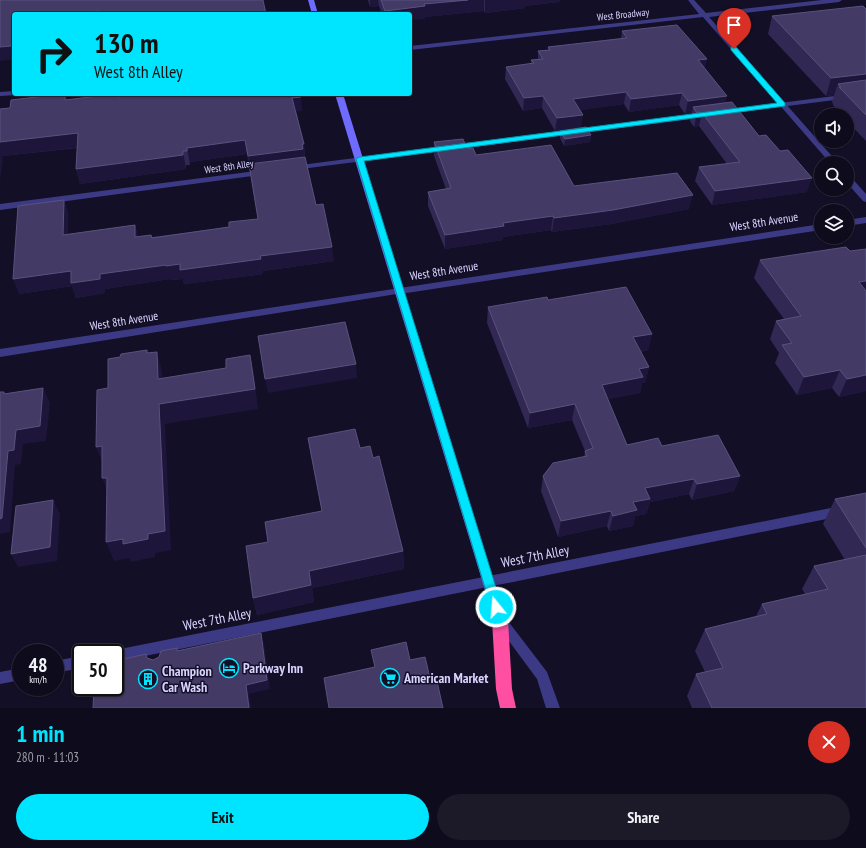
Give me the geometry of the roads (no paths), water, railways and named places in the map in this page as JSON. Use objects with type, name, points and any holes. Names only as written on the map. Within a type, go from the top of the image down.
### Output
[{"type":"highway","points":[[500,620],[504,689],[508,708]]},
{"type":"main road","points":[[311,0],[314,12]]},
{"type":"main road","points":[[340,96],[500,620]]},
{"type":"street","points":[[691,0],[828,156]]},
{"type":"street","name":"West Broadway","points":[[412,48],[839,0]]},
{"type":"street","points":[[0,94],[12,93]]},
{"type":"street","name":"West 8th Alley","points":[[0,207],[866,94]]},
{"type":"street","points":[[854,186],[866,200]]},
{"type":"street","points":[[854,222],[866,220]]},
{"type":"street","name":"West 8th Avenue","points":[[0,354],[814,228]]},
{"type":"street","name":"West 7th Alley","points":[[124,654],[866,506]]},
{"type":"street","points":[[500,620],[542,676],[553,708]]},
{"type":"street","points":[[157,648],[157,662]]},
{"type":"street","points":[[0,678],[12,676]]},
{"type":"place","name":"Parkway Inn","points":[[229,668]]},
{"type":"place","name":"American Market","points":[[390,678]]},
{"type":"place","name":"Champion Car Wash","points":[[148,679]]}]
